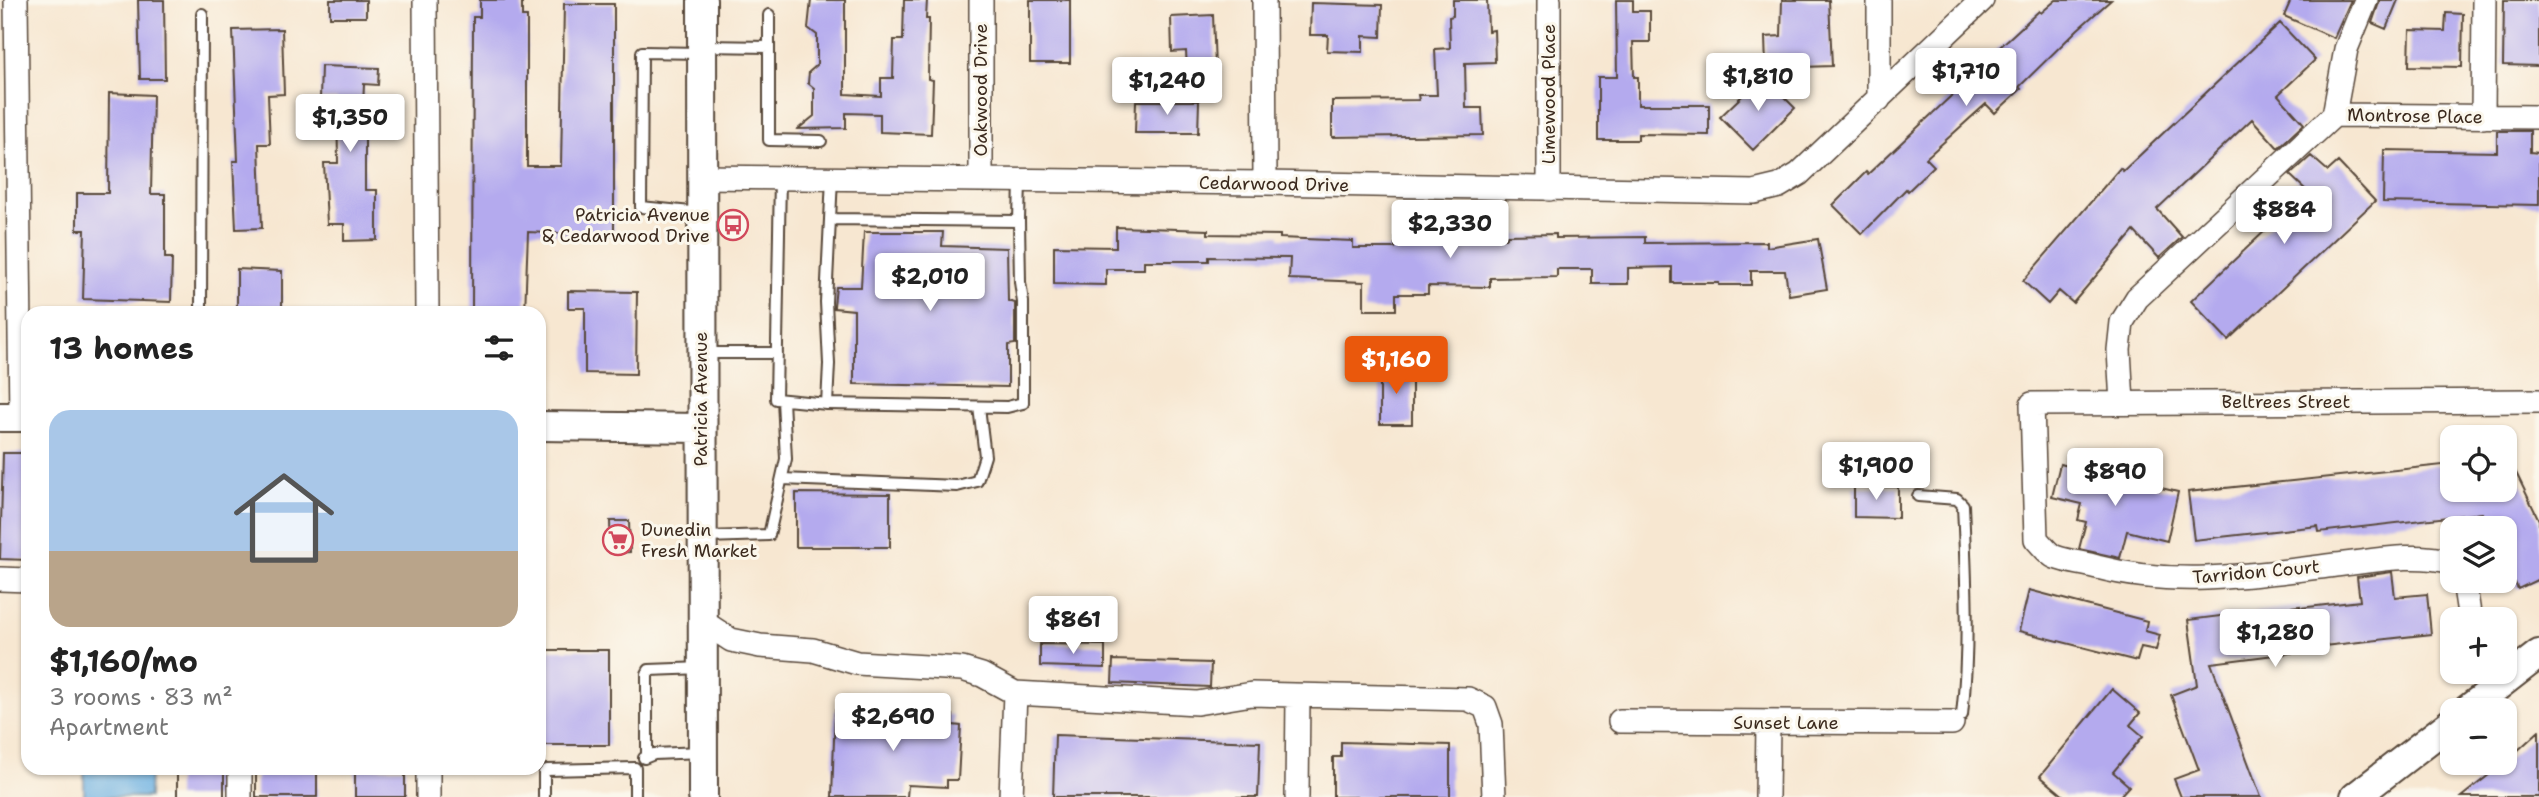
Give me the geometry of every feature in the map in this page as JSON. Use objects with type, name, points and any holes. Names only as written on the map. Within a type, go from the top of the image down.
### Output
[{"type":"street","points":[[16,0],[16,417]]},
{"type":"street","points":[[425,0],[427,306]]},
{"type":"street","name":"Patricia Avenue","points":[[702,0],[703,797]]},
{"type":"street","name":"Oakwood Drive","points":[[981,0],[981,180]]},
{"type":"street","points":[[1264,0],[1265,183]]},
{"type":"street","name":"Limewood Place","points":[[1549,0],[1549,188]]},
{"type":"street","points":[[1879,0],[1879,99]]},
{"type":"street","name":"Cedarwood Drive","points":[[701,177],[1754,192],[1779,186],[1800,174],[1982,0]]},
{"type":"street","points":[[2334,115],[2346,49],[2366,0]]},
{"type":"street","points":[[2483,117],[2484,0]]},
{"type":"street","name":"Montrose Place","points":[[2122,403],[2119,350],[2122,322],[2137,298],[2334,115],[2539,117]]},
{"type":"street","name":"Beltrees Street","points":[[2032,404],[2539,401]]},
{"type":"street","name":"Tarridon Court","points":[[2032,404],[2036,539],[2053,556],[2115,572],[2189,579],[2221,579],[2388,559],[2431,556],[2440,559]]},
{"type":"street","points":[[546,426],[701,428]]},
{"type":"street","points":[[0,579],[21,580]]},
{"type":"street","points":[[702,621],[732,639],[760,646],[813,650],[857,663],[962,669],[982,675],[1015,693],[1198,703],[1252,694],[1468,699],[1485,707],[1491,724],[1493,797]]},
{"type":"street","points":[[2482,698],[2539,654]]},
{"type":"street","points":[[1011,797],[1015,693]]},
{"type":"street","points":[[1297,797],[1298,696]]},
{"type":"street","name":"Sunset Lane","points":[[1620,721],[1952,723]]},
{"type":"street","points":[[1767,797],[1768,723]]},
{"type":"street","points":[[2362,795],[2440,732]]},
{"type":"street","points":[[240,775],[240,797]]},
{"type":"street","points":[[428,775],[428,797]]},
{"type":"lane","points":[[201,306],[202,14]]},
{"type":"lane","points":[[769,15],[769,141],[821,141]]},
{"type":"lane","points":[[701,213],[641,207],[642,52],[769,47]]},
{"type":"lane","points":[[780,178],[776,399],[827,404],[979,407],[1007,407],[1023,403],[1020,180]]},
{"type":"lane","points":[[827,404],[829,364],[826,302],[832,178]]},
{"type":"lane","points":[[830,219],[1019,221]]},
{"type":"lane","points":[[701,354],[777,353]]},
{"type":"lane","points":[[702,537],[769,535],[786,459],[783,400]]},
{"type":"lane","points":[[782,479],[957,486],[977,481],[985,456],[979,407]]},
{"type":"lane","points":[[1918,496],[1957,499],[1963,505],[1967,586],[1966,683],[1962,715],[1952,723]]},
{"type":"lane","points":[[647,756],[649,670],[703,668]]},
{"type":"lane","points":[[546,771],[635,768],[647,756],[703,752]]},
{"type":"lane","points":[[635,768],[635,797]]},
{"type":"lane","points":[[544,775],[544,797]]},
{"type":"water","points":[[84,775],[150,775],[149,797],[84,797]]},
{"type":"building","points":[[138,0],[164,0],[165,79],[140,79]]},
{"type":"building","points":[[330,0],[366,0],[366,17],[330,17]]},
{"type":"building","points":[[480,0],[522,0],[522,17],[527,17],[527,166],[561,166],[564,4],[614,4],[614,236],[528,232],[525,306],[472,306],[473,17],[480,17]]},
{"type":"building","points":[[811,0],[845,0],[845,94],[881,96],[881,78],[893,78],[894,40],[903,40],[904,0],[927,0],[928,79],[933,80],[931,134],[880,132],[880,114],[846,113],[846,128],[798,129],[814,116],[814,88],[808,83],[809,72],[817,65],[817,35],[808,28]]},
{"type":"building","points":[[1030,0],[1070,0],[1070,63],[1030,63]]},
{"type":"building","points":[[1453,0],[1487,0],[1488,31],[1494,30],[1495,62],[1465,63],[1466,108],[1482,108],[1483,135],[1332,137],[1332,101],[1419,100],[1418,95],[1437,95],[1435,49],[1450,48],[1449,17],[1453,16]]},
{"type":"building","points":[[1616,0],[1633,0],[1633,11],[1650,11],[1650,42],[1633,42],[1634,77],[1638,77],[1638,105],[1709,105],[1709,135],[1638,134],[1638,140],[1598,140],[1598,77],[1617,77]]},
{"type":"building","points":[[1782,0],[1829,0],[1832,66],[1766,68],[1765,37],[1781,36]]},
{"type":"building","points":[[2056,0],[2111,0],[2078,29],[1995,113],[1986,104],[1926,158],[1934,166],[1908,191],[1906,189],[1862,234],[1833,205],[2039,11],[2041,13]]},
{"type":"building","points":[[2291,0],[2351,0],[2334,38],[2284,16]]},
{"type":"building","points":[[2380,0],[2398,0],[2386,29],[2372,23]]},
{"type":"building","points":[[2504,0],[2539,0],[2539,66],[2503,65]]},
{"type":"building","points":[[1311,3],[1382,5],[1381,37],[1363,36],[1363,52],[1327,51],[1328,35],[1310,35]]},
{"type":"building","points":[[2446,13],[2463,14],[2462,67],[2409,66],[2410,30],[2445,31]]},
{"type":"building","points":[[1213,15],[1215,68],[1187,69],[1186,51],[1172,52],[1171,17]]},
{"type":"building","points":[[2280,23],[2315,60],[2278,95],[2304,124],[2278,148],[2252,119],[2157,209],[2182,237],[2159,258],[2134,231],[2073,303],[2059,291],[2048,304],[2023,281],[2120,168],[2123,171]]},
{"type":"building","points":[[282,29],[284,94],[268,95],[270,144],[259,144],[262,228],[236,229],[233,161],[238,161],[233,30]]},
{"type":"building","points":[[321,66],[379,68],[378,85],[364,84],[362,128],[365,128],[365,190],[377,190],[377,240],[344,241],[344,224],[327,224],[324,163],[338,163],[337,99],[320,99]]},
{"type":"building","points":[[1763,76],[1795,108],[1753,150],[1720,117]]},
{"type":"building","points":[[109,93],[153,95],[151,194],[165,194],[165,258],[172,258],[171,302],[83,299],[85,230],[77,230],[77,193],[108,193]]},
{"type":"building","points":[[1136,101],[1199,101],[1198,133],[1135,133]]},
{"type":"building","points":[[2497,131],[2530,131],[2530,152],[2539,153],[2539,205],[2383,202],[2384,150],[2497,152]]},
{"type":"building","points":[[2311,156],[2328,171],[2338,162],[2375,201],[2228,340],[2191,301],[2307,191],[2290,175]]},
{"type":"building","points":[[1116,227],[1208,230],[1208,234],[1280,235],[1280,238],[1353,241],[1353,248],[1395,248],[1395,232],[1427,232],[1427,237],[1507,238],[1507,235],[1556,234],[1556,238],[1645,237],[1645,243],[1767,242],[1767,247],[1818,239],[1827,289],[1789,295],[1785,271],[1751,271],[1751,285],[1719,285],[1672,283],[1672,267],[1628,268],[1628,284],[1592,284],[1592,269],[1557,269],[1557,277],[1490,278],[1490,287],[1428,286],[1428,294],[1396,294],[1396,310],[1364,310],[1364,282],[1289,279],[1290,258],[1209,257],[1209,261],[1144,261],[1144,269],[1106,269],[1106,285],[1054,284],[1054,246],[1116,247]]},
{"type":"building","points":[[864,232],[943,232],[942,246],[1007,248],[1008,301],[1015,303],[1015,344],[1008,345],[1008,387],[854,384],[854,310],[834,306],[836,287],[861,287]]},
{"type":"building","points":[[237,269],[282,271],[282,306],[237,306]]},
{"type":"building","points":[[568,291],[637,292],[636,374],[585,373],[585,308],[568,308]]},
{"type":"building","points":[[1380,367],[1412,367],[1412,424],[1380,424]]},
{"type":"building","points":[[3,453],[21,453],[21,560],[0,559]]},
{"type":"building","points":[[2060,464],[2178,492],[2167,541],[2127,531],[2120,558],[2079,549],[2086,522],[2078,520],[2082,504],[2052,497]]},
{"type":"building","points":[[2440,465],[2440,502],[2517,502],[2517,475],[2539,520],[2539,579],[2518,589],[2517,587],[2517,516],[2483,516],[2482,513],[2440,516],[2319,532],[2318,526],[2194,540],[2188,492]]},
{"type":"building","points":[[1854,487],[1898,487],[1898,518],[1854,517]]},
{"type":"building","points":[[796,493],[890,494],[890,547],[796,547]]},
{"type":"building","points":[[610,521],[629,521],[630,552],[611,553]]},
{"type":"building","points":[[2392,572],[2395,597],[2427,594],[2431,634],[2305,648],[2306,651],[2211,663],[2261,797],[2181,797],[2174,779],[2199,770],[2171,695],[2197,685],[2188,620],[2360,601],[2357,577]]},
{"type":"building","points":[[2029,590],[2147,621],[2145,631],[2160,635],[2156,650],[2141,647],[2137,661],[2019,631]]},
{"type":"building","points":[[1040,644],[1105,645],[1105,668],[1040,666]]},
{"type":"building","points":[[546,650],[609,650],[609,745],[546,745]]},
{"type":"building","points":[[1113,660],[1211,663],[1210,687],[1112,683]]},
{"type":"building","points":[[2112,689],[2140,713],[2130,725],[2143,736],[2113,772],[2129,786],[2119,797],[2065,797],[2040,776]]},
{"type":"building","points":[[835,710],[953,715],[953,725],[961,726],[958,780],[947,780],[947,787],[908,785],[907,797],[832,797]]},
{"type":"building","points":[[2539,731],[2539,797],[2461,797],[2489,775],[2517,775],[2517,751]]},
{"type":"building","points":[[1055,735],[1260,742],[1258,797],[1053,797]]},
{"type":"building","points":[[1341,742],[1450,745],[1450,797],[1333,797],[1333,757],[1341,757]]},
{"type":"building","points":[[177,775],[224,775],[224,797],[177,797]]},
{"type":"building","points":[[256,775],[317,775],[317,797],[256,797]]},
{"type":"building","points":[[355,775],[405,775],[405,797],[355,797]]},
{"type":"place","name":"Patricia Avenue & Cedarwood Drive","points":[[733,225]]},
{"type":"place","name":"Dunedin Fresh Market","points":[[618,540]]}]
